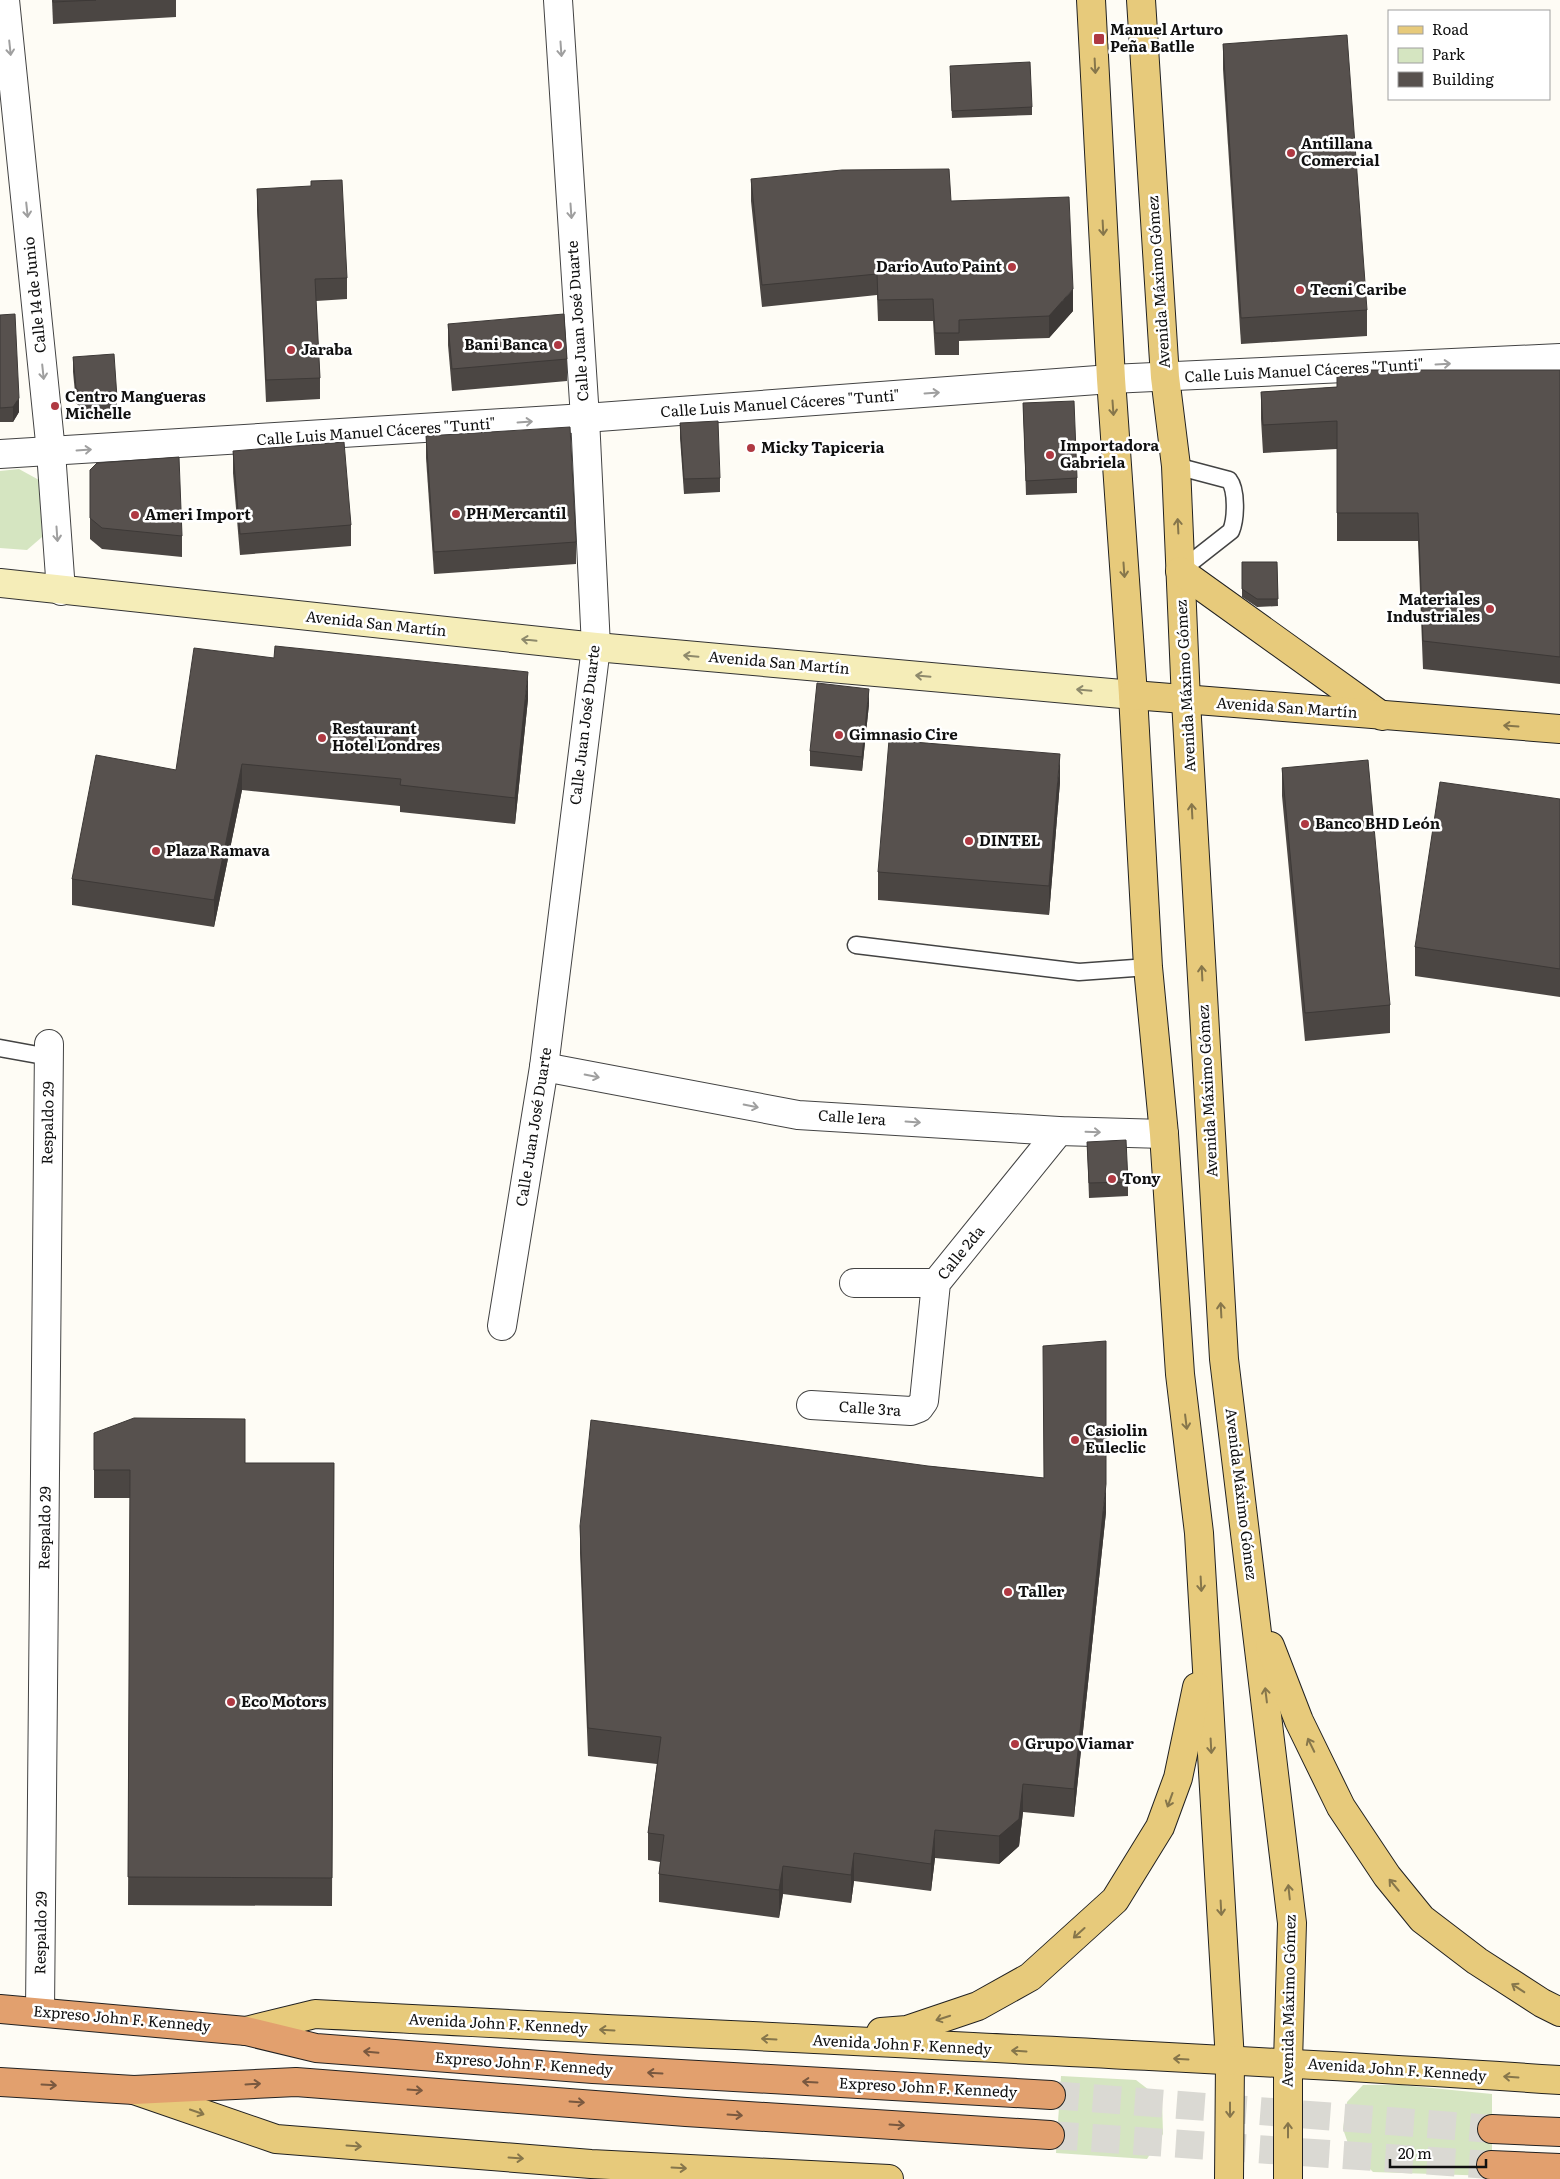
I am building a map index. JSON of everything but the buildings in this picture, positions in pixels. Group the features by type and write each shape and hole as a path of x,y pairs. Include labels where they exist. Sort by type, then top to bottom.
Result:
{"highway":[{"name":"Expreso John F. Kennedy","path":"0,2009 40,2011 246,2031 316,2048 593,2070 1051,2095"},
{"path":"0,2082 134,2090 296,2082 686,2112 1050,2135"},
{"path":"1492,2129 1560,2132"},
{"path":"1491,2165 1560,2168"}],"main road":[{"path":"1091,0 1110,379 1133,695 1148,968 1164,1134 1180,1374 1199,1533 1230,2061 1229,2179"},
{"name":"Avenida Máximo Gómez","path":"1141,0 1165,377 1176,466 1186,701 1224,1359 1292,1924 1288,2062 1288,2179"},
{"path":"1180,571 1382,716"},
{"name":"Avenida San Martín","path":"0,583 596,647 1186,701 1560,729"},
{"path":"1255,1608 1299,1721 1341,1807 1386,1876 1422,1919 1477,1961 1542,2003 1560,2012"},
{"path":"797,2040 907,2030 978,2006 1030,1978 1115,1900 1160,1827 1178,1778 1194,1708 1204,1633"},
{"name":"Avenida John F. Kennedy","path":"246,2031 315,2014 797,2040 1230,2061 1288,2062 1560,2080"},
{"path":"134,2090 276,2140 591,2164 889,2179"}],"street":[{"name":"Calle 14 de Junio","path":"5,0 52,452 61,591"},
{"name":"Calle Juan José Duarte","path":"502,1326 544,1067 596,647 585,418 558,0"},
{"name":"Calle Luis Manuel Cáceres \"Tunti\"","path":"0,454 585,418 1110,379 1560,358"},
{"name":"Respaldo 29","path":"40,2011 49,1051"},
{"name":"Calle 1era","path":"544,1067 798,1114 1059,1130 1164,1134"},
{"name":"Calle 2da","path":"924,1401 936,1283 1059,1130"},
{"path":"854,1284 936,1283"},
{"name":"Calle 3ra","path":"811,1405 911,1411 919,1408 924,1401"}],"lane":[{"path":"1176,466 1229,480 1234,490 1234,525 1231,531 1180,571"},
{"path":"856,945 1079,972 1148,968"},
{"path":"0,1048 49,1051"}],"green space":[{"path":"19,469 39,480 42,537 27,550 0,548 0,471"},
{"path":"1061,2076 1136,2080 1162,2100 1163,2134 1147,2159 1056,2153"},
{"path":"1363,2085 1402,2085 1492,2094 1492,2176 1373,2172 1350,2149 1343,2129 1347,2102"}],"tunnel":[{"path":"1051,2095 1492,2129"},
{"path":"1050,2135 1491,2165"}],"place":[{"name":"Manuel Arturo Peña Batlle","path":"1099,39"},
{"name":"Antillana Comercial","path":"1291,153"},
{"name":"Dario Auto Paint","path":"1012,267"},
{"name":"Tecni Caribe","path":"1300,290"},
{"name":"Bani Banca","path":"558,345"},
{"name":"Jaraba","path":"291,350"},
{"name":"Centro Mangueras Michelle","path":"55,406"},
{"name":"Micky Tapiceria","path":"751,448"},
{"name":"Importadora Gabriela","path":"1050,455"},
{"name":"PH Mercantil","path":"456,514"},
{"name":"Ameri Import","path":"135,515"},
{"name":"Materiales Industriales","path":"1490,609"},
{"name":"Gimnasio Cire","path":"839,735"},
{"name":"Restaurant Hotel Londres","path":"322,738"},
{"name":"Banco BHD León","path":"1305,824"},
{"name":"DINTEL","path":"969,841"},
{"name":"Plaza Ramava","path":"156,851"},
{"name":"Tony","path":"1112,1179"},
{"name":"Casiolin Euleclic","path":"1075,1440"},
{"name":"Taller","path":"1008,1592"},
{"name":"Eco Motors","path":"231,1702"},
{"name":"Grupo Viamar","path":"1015,1744"}]}
